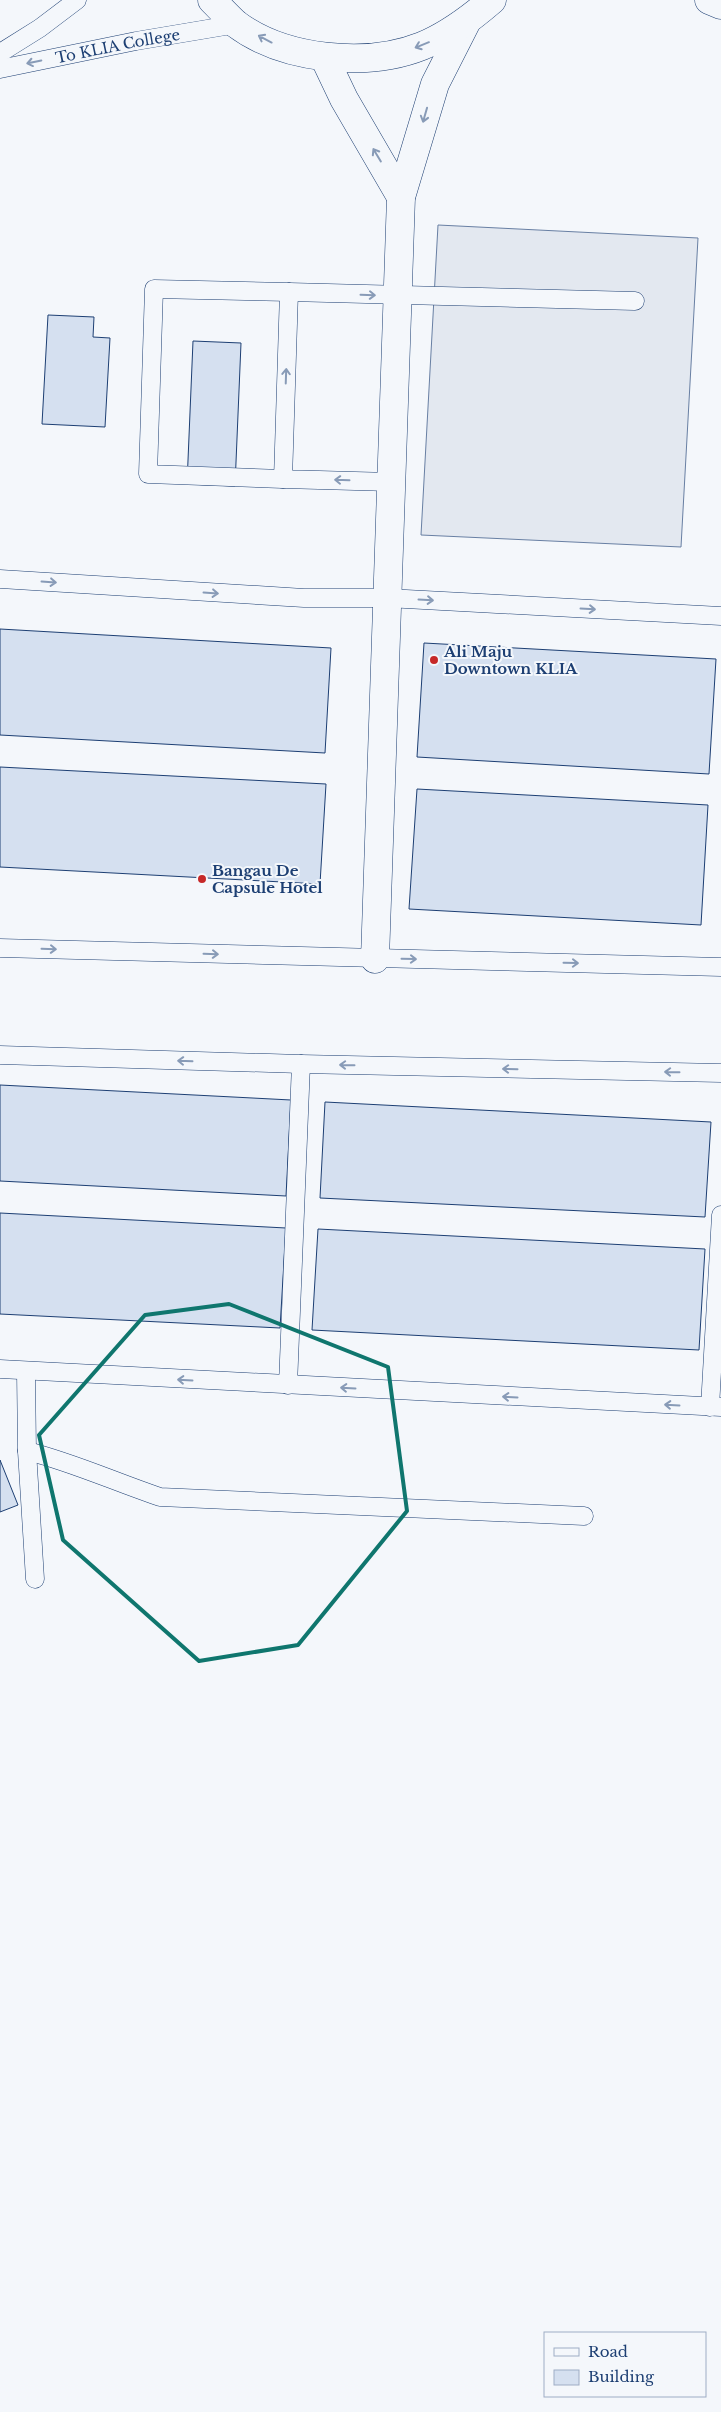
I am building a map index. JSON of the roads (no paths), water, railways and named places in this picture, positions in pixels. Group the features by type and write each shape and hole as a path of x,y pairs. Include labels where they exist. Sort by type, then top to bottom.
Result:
{"street":[{"path":"212,0 237,24 278,46 324,57 374,58 422,46 466,23 492,0"},
{"path":"709,0 721,5"},
{"path":"374,958 401,197 434,84 466,23"},
{"path":"324,57 344,99 401,197"}],"lane":[{"path":"0,53 40,28 77,0"},
{"name":"To KLIA College","path":"0,69 136,41 237,24"},
{"path":"391,482 148,474 154,289 635,301"},
{"path":"283,479 289,292"},
{"path":"0,579 304,598 387,598 721,616"},
{"path":"0,948 721,967"},
{"path":"0,1055 721,1073"},
{"path":"288,1386 301,1064"},
{"path":"0,1369 288,1386 715,1407 721,1215"},
{"path":"26,1372 27,1451 35,1580"},
{"path":"27,1451 54,1458 113,1482 160,1497 584,1516"}],"place":[{"name":"Ali Maju Downtown KLIA","path":"434,660"},
{"name":"Bangau De Capsule Hotel","path":"202,879"}]}
